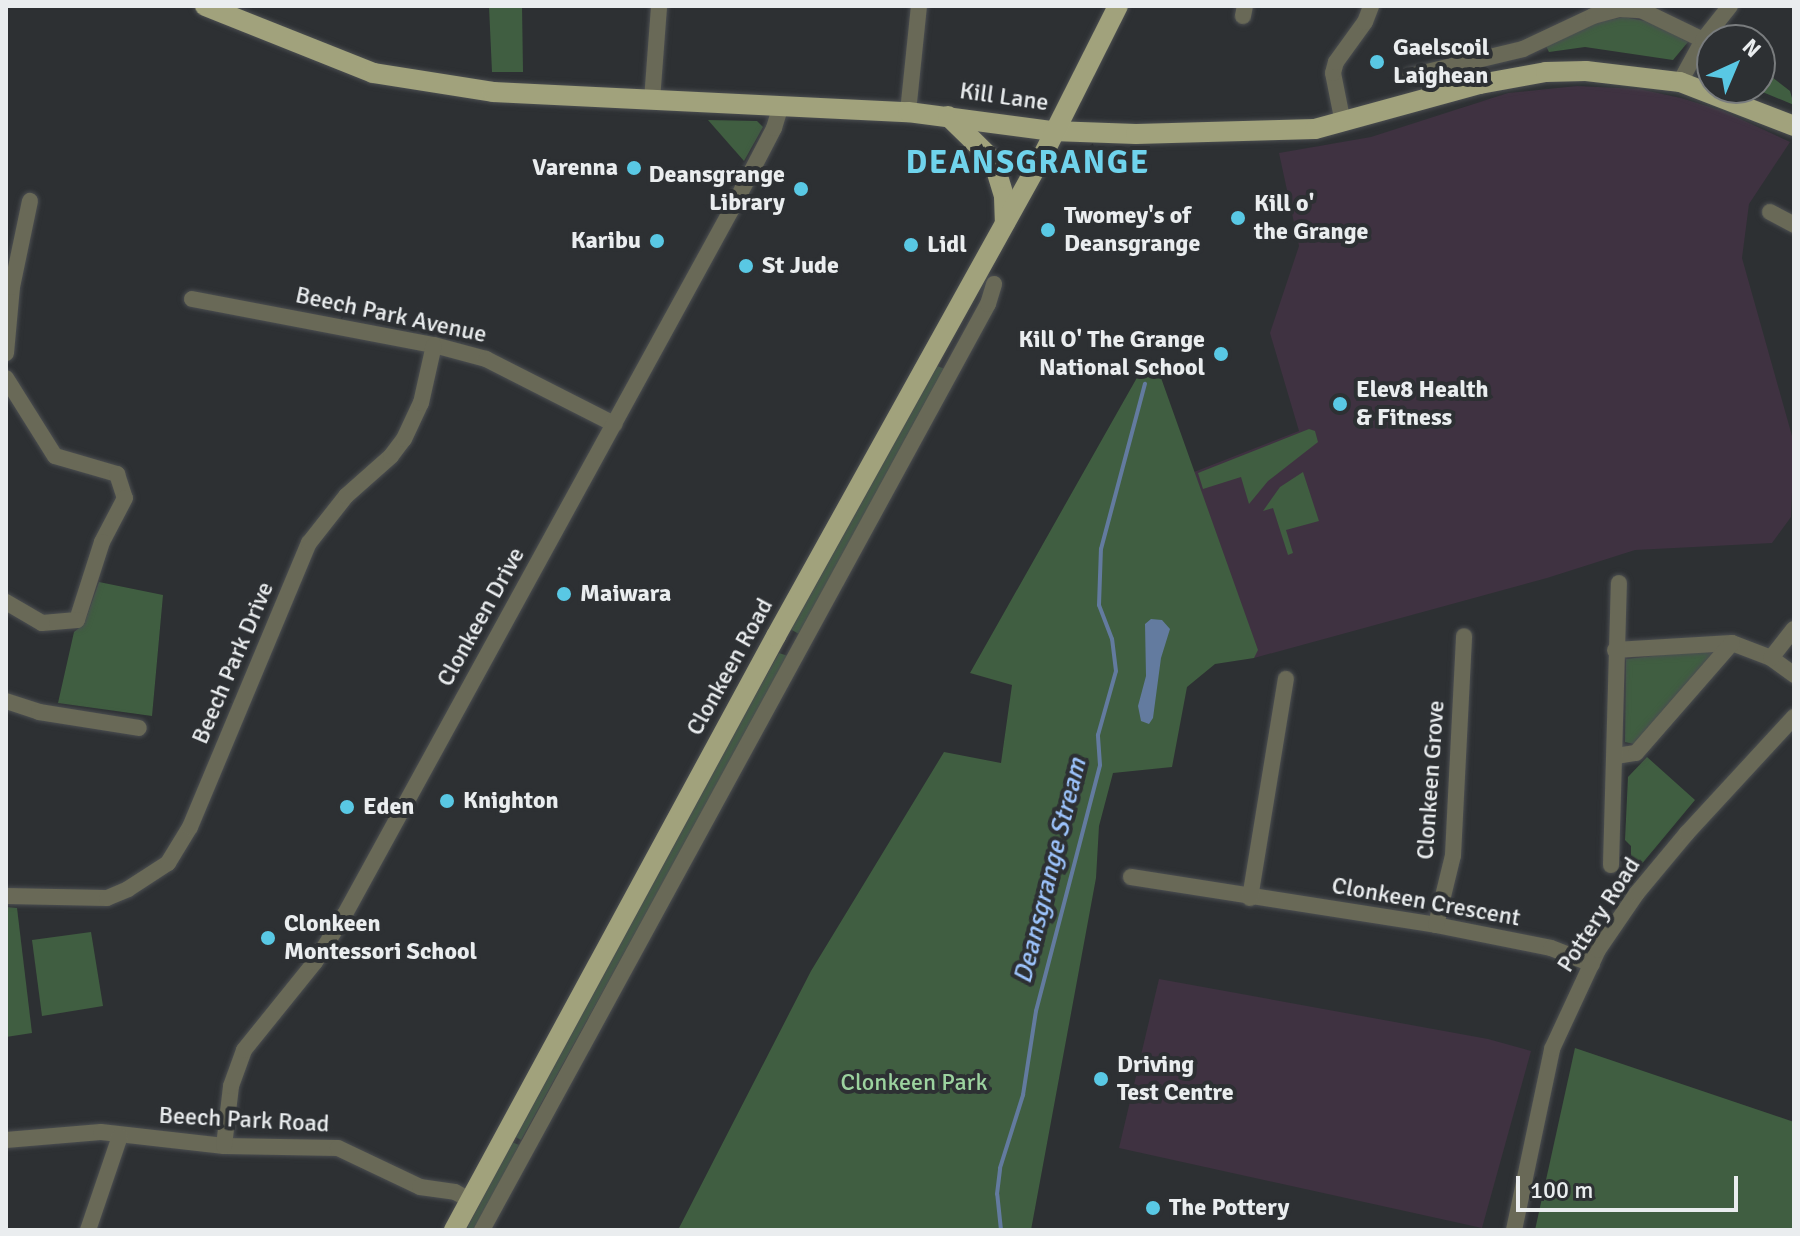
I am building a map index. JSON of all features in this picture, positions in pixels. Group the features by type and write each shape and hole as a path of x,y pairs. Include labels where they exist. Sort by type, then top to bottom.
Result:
{"main road":[{"name":"Kill Lane","path":"205,6 338,61 413,82 493,92 908,112 1053,131 1257,131 1315,129 1480,84 1546,72 1586,71 1680,82 1794,126"},
{"name":"Clonkeen Road","path":"454,1230 776,636 1005,225 1118,6"},
{"path":"948,116 993,160 1004,197 1005,225"}],"street":[{"path":"652,100 659,6"},
{"path":"908,112 919,6"},
{"path":"1343,123 1333,73 1336,62 1365,22 1371,6"},
{"path":"1716,24 1730,6"},
{"path":"1410,76 1528,47 1593,16 1619,9 1641,10 1696,37"},
{"path":"1680,82 1696,53"},
{"name":"Clonkeen Drive","path":"224,1146 231,1086 244,1050 315,962 345,914 742,191 774,128 781,105"},
{"path":"6,353 9,286 30,201"},
{"path":"1770,212 1794,225"},
{"name":"Clonkeen Road","path":"482,1230 988,304 994,284"},
{"name":"Beech Park Avenue","path":"192,299 434,345 486,359 614,424"},
{"name":"Beech Park Drive","path":"6,896 107,898 128,889 168,863 190,827 309,543 346,496 391,456 404,439 421,403 434,345"},
{"path":"6,378 55,456 117,474 125,498 102,542 77,620 42,623 6,602"},
{"path":"1611,865 1619,583"},
{"path":"1771,658 1794,629"},
{"path":"776,636 798,648"},
{"name":"Clonkeen Grove","path":"1436,925 1453,855 1464,636"},
{"path":"1615,650 1732,643 1771,658 1794,675"},
{"path":"1616,756 1636,753 1732,643"},
{"path":"1250,898 1286,679"},
{"path":"6,701 39,712 139,728"},
{"name":"Pottery Road","path":"1514,1230 1552,1049 1592,964 1637,893 1794,717"},
{"name":"Clonkeen Crescent","path":"1131,877 1436,925 1551,948 1592,964"},
{"name":"Beech Park Road","path":"6,1140 101,1132 224,1146 338,1148 420,1187 455,1192 470,1200"},
{"path":"88,1230 120,1136"}],"shaded area":[{"path":"1577,86 1639,89 1723,111 1790,142 1749,204 1742,258 1794,443 1791,517 1772,543 1635,550 1547,578 1254,658 1194,472 1299,431 1270,333 1299,246 1279,153 1371,137 1508,93"},
{"path":"1159,979 1488,1039 1531,1051 1482,1228 1119,1148"}],"green space":[{"path":"489,6 522,6 523,72 492,72"},
{"path":"1623,17 1651,22 1688,42 1673,60 1585,47 1549,52 1546,46 1596,23"},
{"path":"1776,80 1790,91 1794,105 1776,98"},
{"path":"708,120 757,121 763,127 744,161"},
{"path":"937,366 945,369 799,634 790,629"},
{"name":"Clonkeen Park","path":"1143,367 1160,375 1258,650 1254,658 1215,664 1187,687 1172,767 1113,773 1099,826 1096,878 1031,1230 678,1230 811,971 944,752 1001,763 1012,685 970,673"},
{"path":"1309,429 1315,431 1318,442 1268,481 1249,504 1241,477 1203,489 1198,473"},
{"path":"1303,472 1319,521 1286,530 1293,553 1288,555 1273,508 1263,511 1280,487"},
{"path":"99,582 163,595 152,716 58,703 74,632 84,624"},
{"path":"1713,651 1712,654 1634,744 1625,742 1626,659"},
{"path":"779,653 788,656 521,1140 514,1136 683,822"},
{"path":"1647,757 1695,800 1640,866 1631,860 1631,846 1625,840 1628,777"},
{"path":"6,907 17,908 32,1033 6,1037"},
{"path":"91,932 103,1006 42,1016 32,940"},
{"path":"1575,1048 1794,1122 1794,1230 1535,1230"},
{"path":"512,1142 519,1145 476,1230 466,1230"}],"water":[{"path":"1151,619 1162,620 1170,629 1161,658 1153,718 1149,724 1141,721 1138,706 1146,676 1145,624"}],"waterway":[{"name":"Deansgrange Stream","path":"1001,1230 997,1194 1000,1168 1023,1095 1036,1011 1100,765 1098,735 1116,671 1112,639 1099,605 1101,549 1145,384"}],"place":[{"name":"Gaelscoil Laighean","path":"1377,62"},
{"name":"Varenna","path":"634,168"},
{"name":"Deansgrange Library","path":"801,189"},
{"name":"Kill o' the Grange","path":"1238,218"},
{"name":"Twomey's of Deansgrange","path":"1048,230"},
{"name":"Karibu","path":"657,241"},
{"name":"Lidl","path":"911,245"},
{"name":"St Jude","path":"746,266"},
{"name":"Kill O' The Grange National School","path":"1221,354"},
{"name":"Elev8 Health & Fitness","path":"1340,404"},
{"name":"Maiwara","path":"564,594"},
{"name":"Knighton","path":"447,801"},
{"name":"Eden","path":"347,807"},
{"name":"Clonkeen Montessori School","path":"268,938"},
{"name":"Driving Test Centre","path":"1101,1079"},
{"name":"The Pottery","path":"1153,1208"}],"district":[{"name":"DEANSGRANGE","path":"1028,163"}]}
